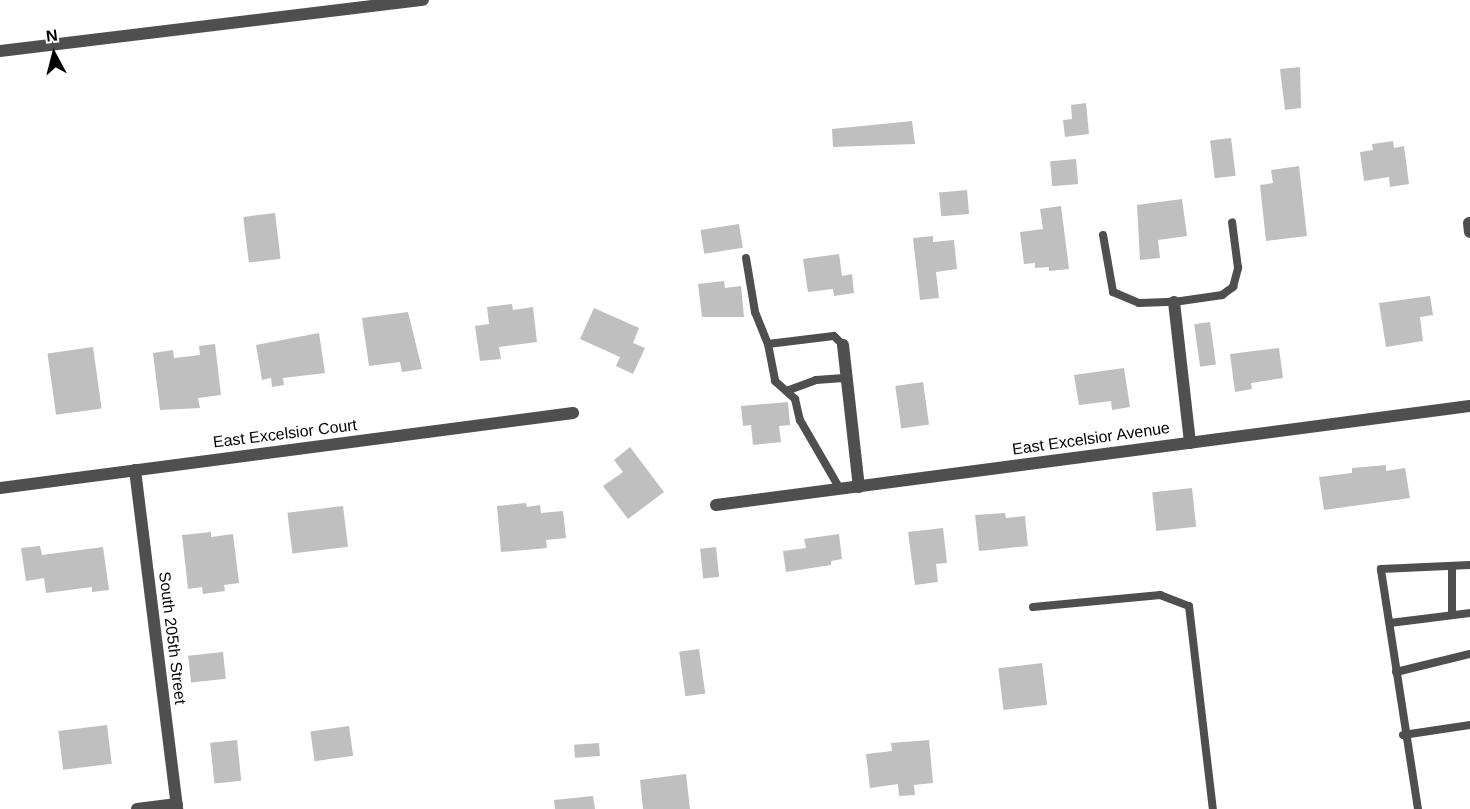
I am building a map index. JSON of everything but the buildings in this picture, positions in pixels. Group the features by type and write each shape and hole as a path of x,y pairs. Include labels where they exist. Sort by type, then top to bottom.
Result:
{"street":[{"path":"0,51 423,0"},
{"path":"1174,302 1190,443"},
{"path":"843,345 859,487"},
{"name":"East Excelsior Avenue","path":"716,505 1470,406"},
{"name":"East Excelsior Court","path":"0,488 573,413"},
{"name":"South 205th Street","path":"135,471 177,806"},
{"path":"137,809 177,806"}],"lane":[{"path":"1103,236 1113,292 1139,303 1174,302 1222,295 1233,287 1238,268 1232,222"},
{"path":"746,258 755,312 768,344 775,381 789,390 800,420 840,489"},
{"path":"768,344 834,336 843,345"},
{"path":"789,390 816,380 847,378"},
{"path":"1452,566 1452,613"},
{"path":"1418,809 1403,735 1390,623 1381,569 1470,566"},
{"path":"1033,607 1160,595 1189,606 1213,809"},
{"path":"1390,623 1452,613 1470,613"},
{"path":"1396,672 1470,654"},
{"path":"1403,735 1470,725"}]}
